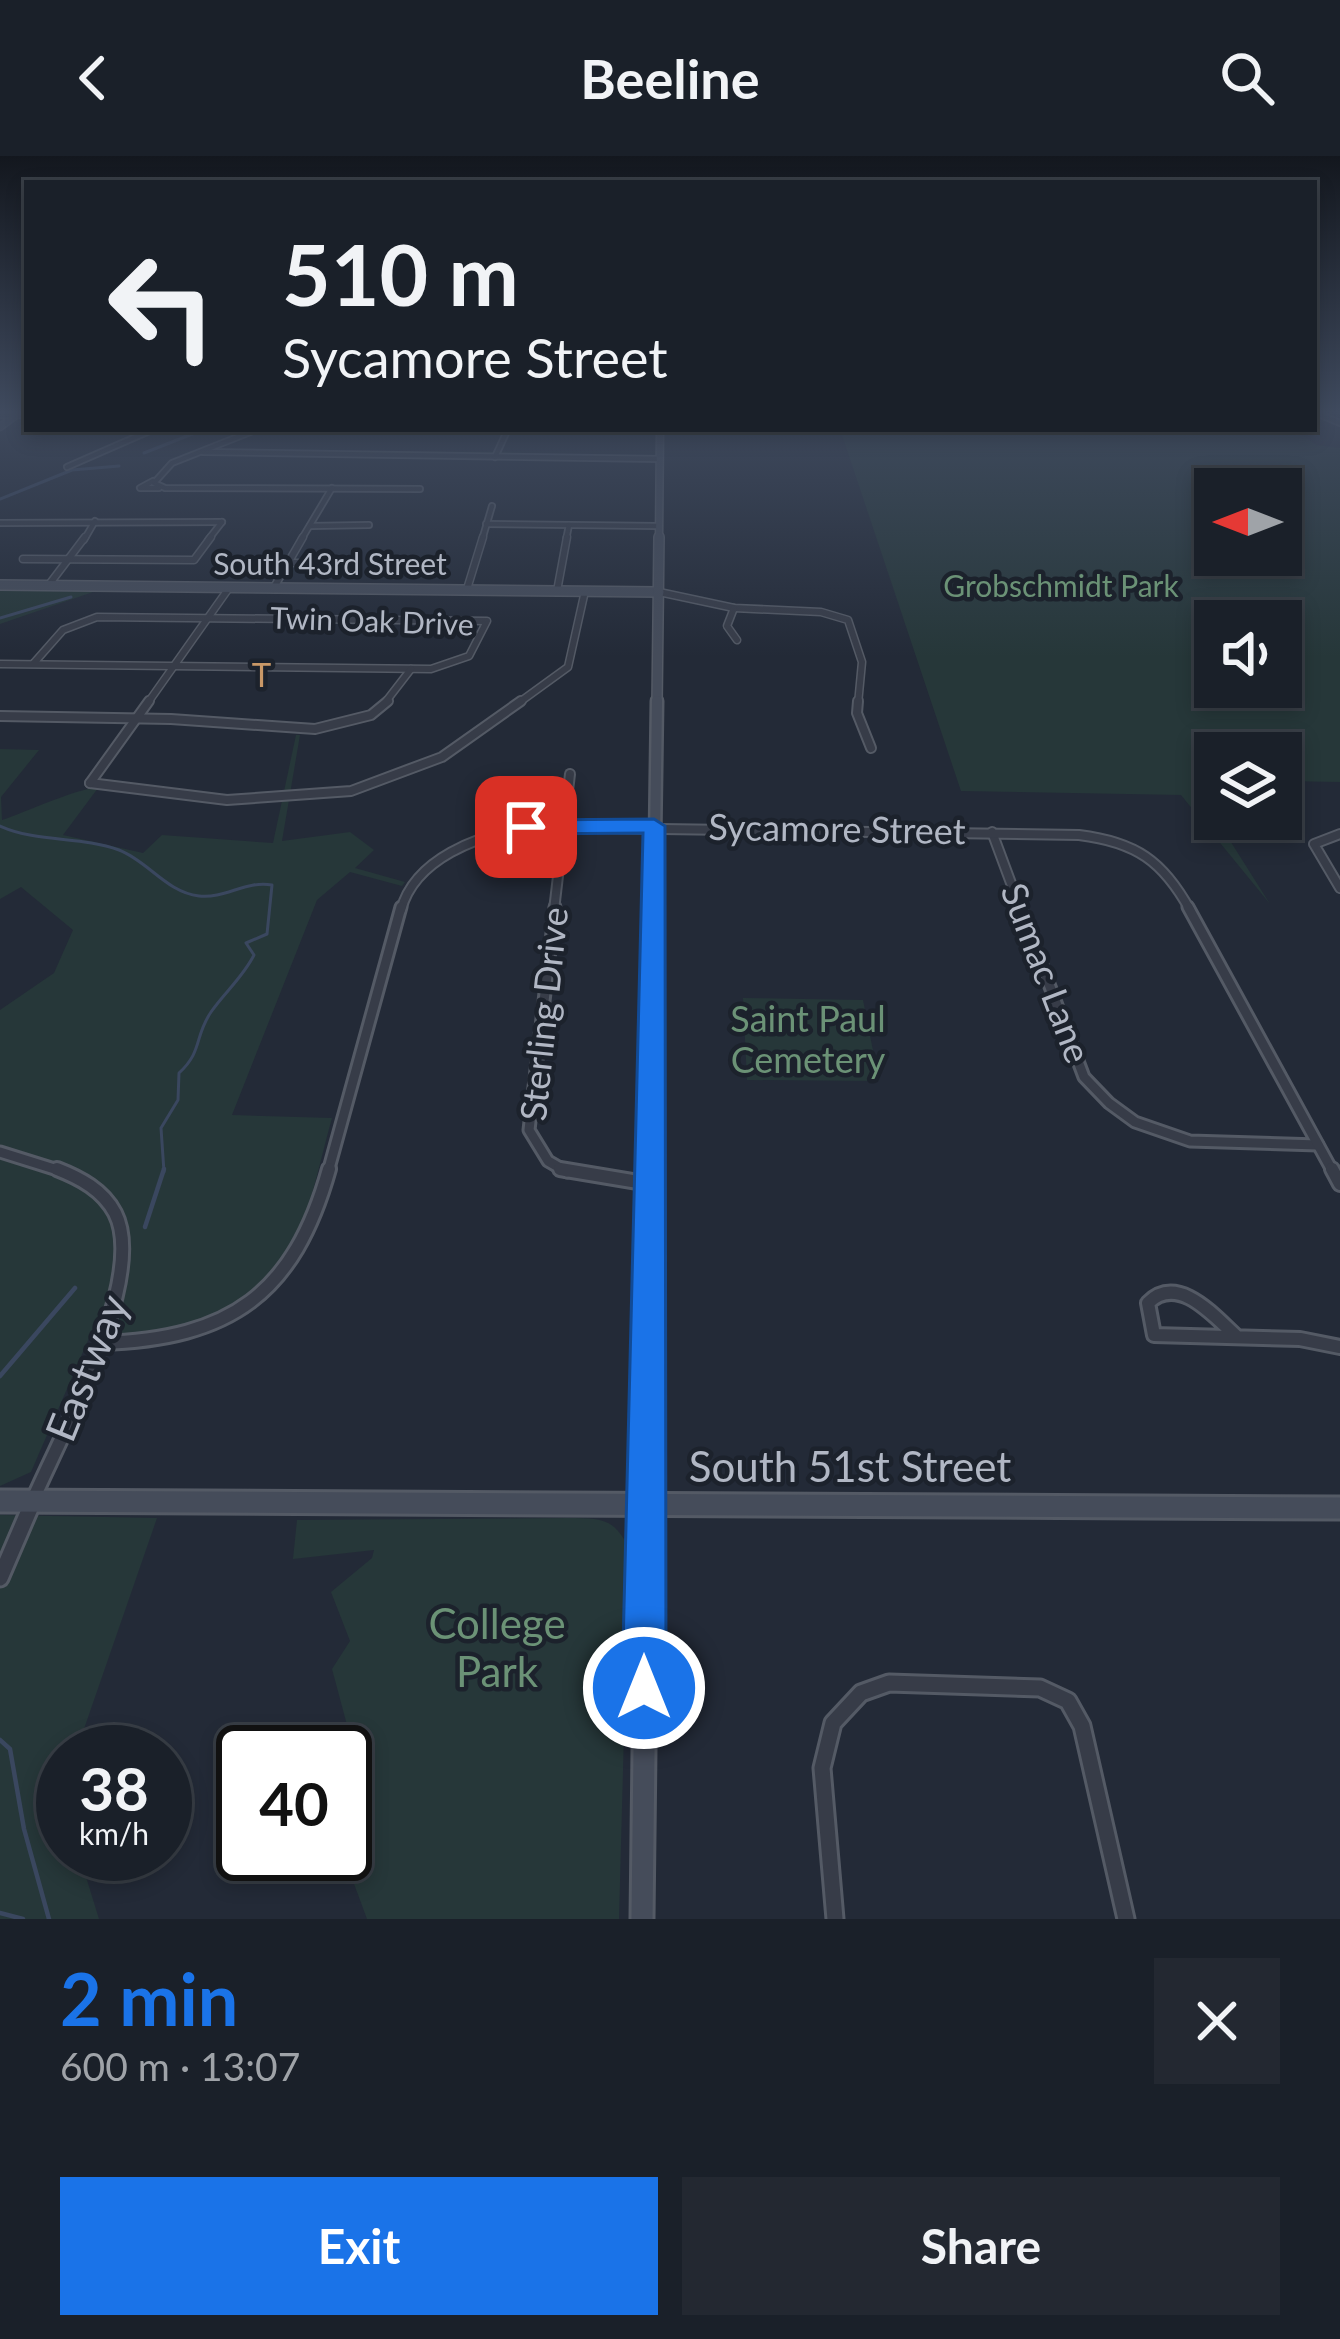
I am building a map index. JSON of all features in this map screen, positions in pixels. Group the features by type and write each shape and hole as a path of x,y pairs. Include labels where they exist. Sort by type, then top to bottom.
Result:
{"street":[{"path":"273,589 330,492"},
{"path":"643,1919 658,492"},
{"path":"466,590 492,506"},
{"path":"48,586 73,559 95,521"},
{"path":"0,523 222,522 194,560 23,559"},
{"path":"486,524 657,526"},
{"path":"310,526 370,525"},
{"path":"557,591 569,526"},
{"path":"288,563 352,562"},
{"name":"South 43rd Street","path":"0,585 659,592"},
{"path":"229,588 90,784 254,801 351,790 402,775 477,735 568,667 585,591"},
{"path":"659,592 689,593 734,608 818,611 848,620 862,662 857,713 871,748"},
{"path":"734,608 728,626 737,640"},
{"path":"32,664 63,630 85,619 210,617"},
{"name":"Twin Oak Drive","path":"0,664 444,668 470,658 482,646 487,621 210,617"},
{"path":"0,716 208,722 272,732 335,727 392,700 411,669"},
{"name":"Sterling Drive","path":"570,774 529,1130 540,1157 568,1174 650,1184"},
{"name":"Sycamore Street","path":"101,1343 172,1340 206,1329 237,1313 290,1268 315,1220 398,917 412,885 449,852 483,837 526,827 992,832 1102,837 1131,847 1160,865 1180,890 1340,1184"},
{"name":"Sumac Lane","path":"992,832 1084,1077 1102,1099 1147,1130 1176,1140 1216,1146 1318,1144"},
{"path":"1340,834 1314,844 1340,888"},
{"name":"Eastway","path":"0,1151 79,1174 105,1197 122,1236 123,1280 101,1343 0,1578"},
{"path":"1236,1336 1198,1299 1183,1292 1156,1295 1148,1303 1154,1335 1236,1336 1340,1347"},
{"name":"South 51st Street","path":"0,1501 953,1501 1340,1508"},
{"path":"836,1919 822,1768 832,1724 861,1693 889,1683 1040,1688 1068,1700 1082,1726 1126,1919"}],"green space":[{"name":"Grobschmidt Park","path":"861,492 1194,492 1194,576 1302,576 1302,492 1340,492 1340,782 1302,781 1302,732 1194,732 1194,811 1181,795 961,791"},
{"path":"0,588 221,592 93,592 0,624"},
{"path":"296,735 300,735 282,841 350,832 374,850 355,868 405,882 402,886 350,872 317,900 232,1115 332,1118 298,1236 262,1286 237,1303 180,1325 89,1338 31,1472 0,1486 0,1010 54,973 73,930 21,887 0,899 0,749 39,750 1,797 2,820 98,788 63,835 143,853 162,835 273,843"},
{"name":"Grobschmidt Park","path":"1218,840 1230,840 1270,904"},
{"name":"Saint Paul Cemetery","path":"743,998 863,1000 879,1081 747,1080"},
{"path":"0,1515 157,1518 85,1725 36,1725 36,1881 87,1881 99,1919 0,1919"},
{"name":"College Park","path":"589,1518 618,1531 629,1549 619,1919 367,1919 353,1881 372,1881 372,1725 347,1725 332,1669 350,1641 331,1592 372,1558 374,1550 293,1559 297,1520"}],"waterway":[{"path":"0,499 17,492"},
{"path":"0,618 71,597"},
{"path":"0,826 119,850 177,889 199,896 272,885 267,934 246,943 254,955 211,1012 192,1058 179,1073 178,1100 161,1128 164,1170"},
{"path":"145,1227 164,1170"},
{"path":"0,1376 75,1288"},
{"path":"0,1740 10,1749 24,1829 49,1919"},
{"path":"0,1913 23,1919"}],"district":[{"name":"T","path":"263,675"}],"route":[{"path":"526,827 654,826 644,1688"}]}
